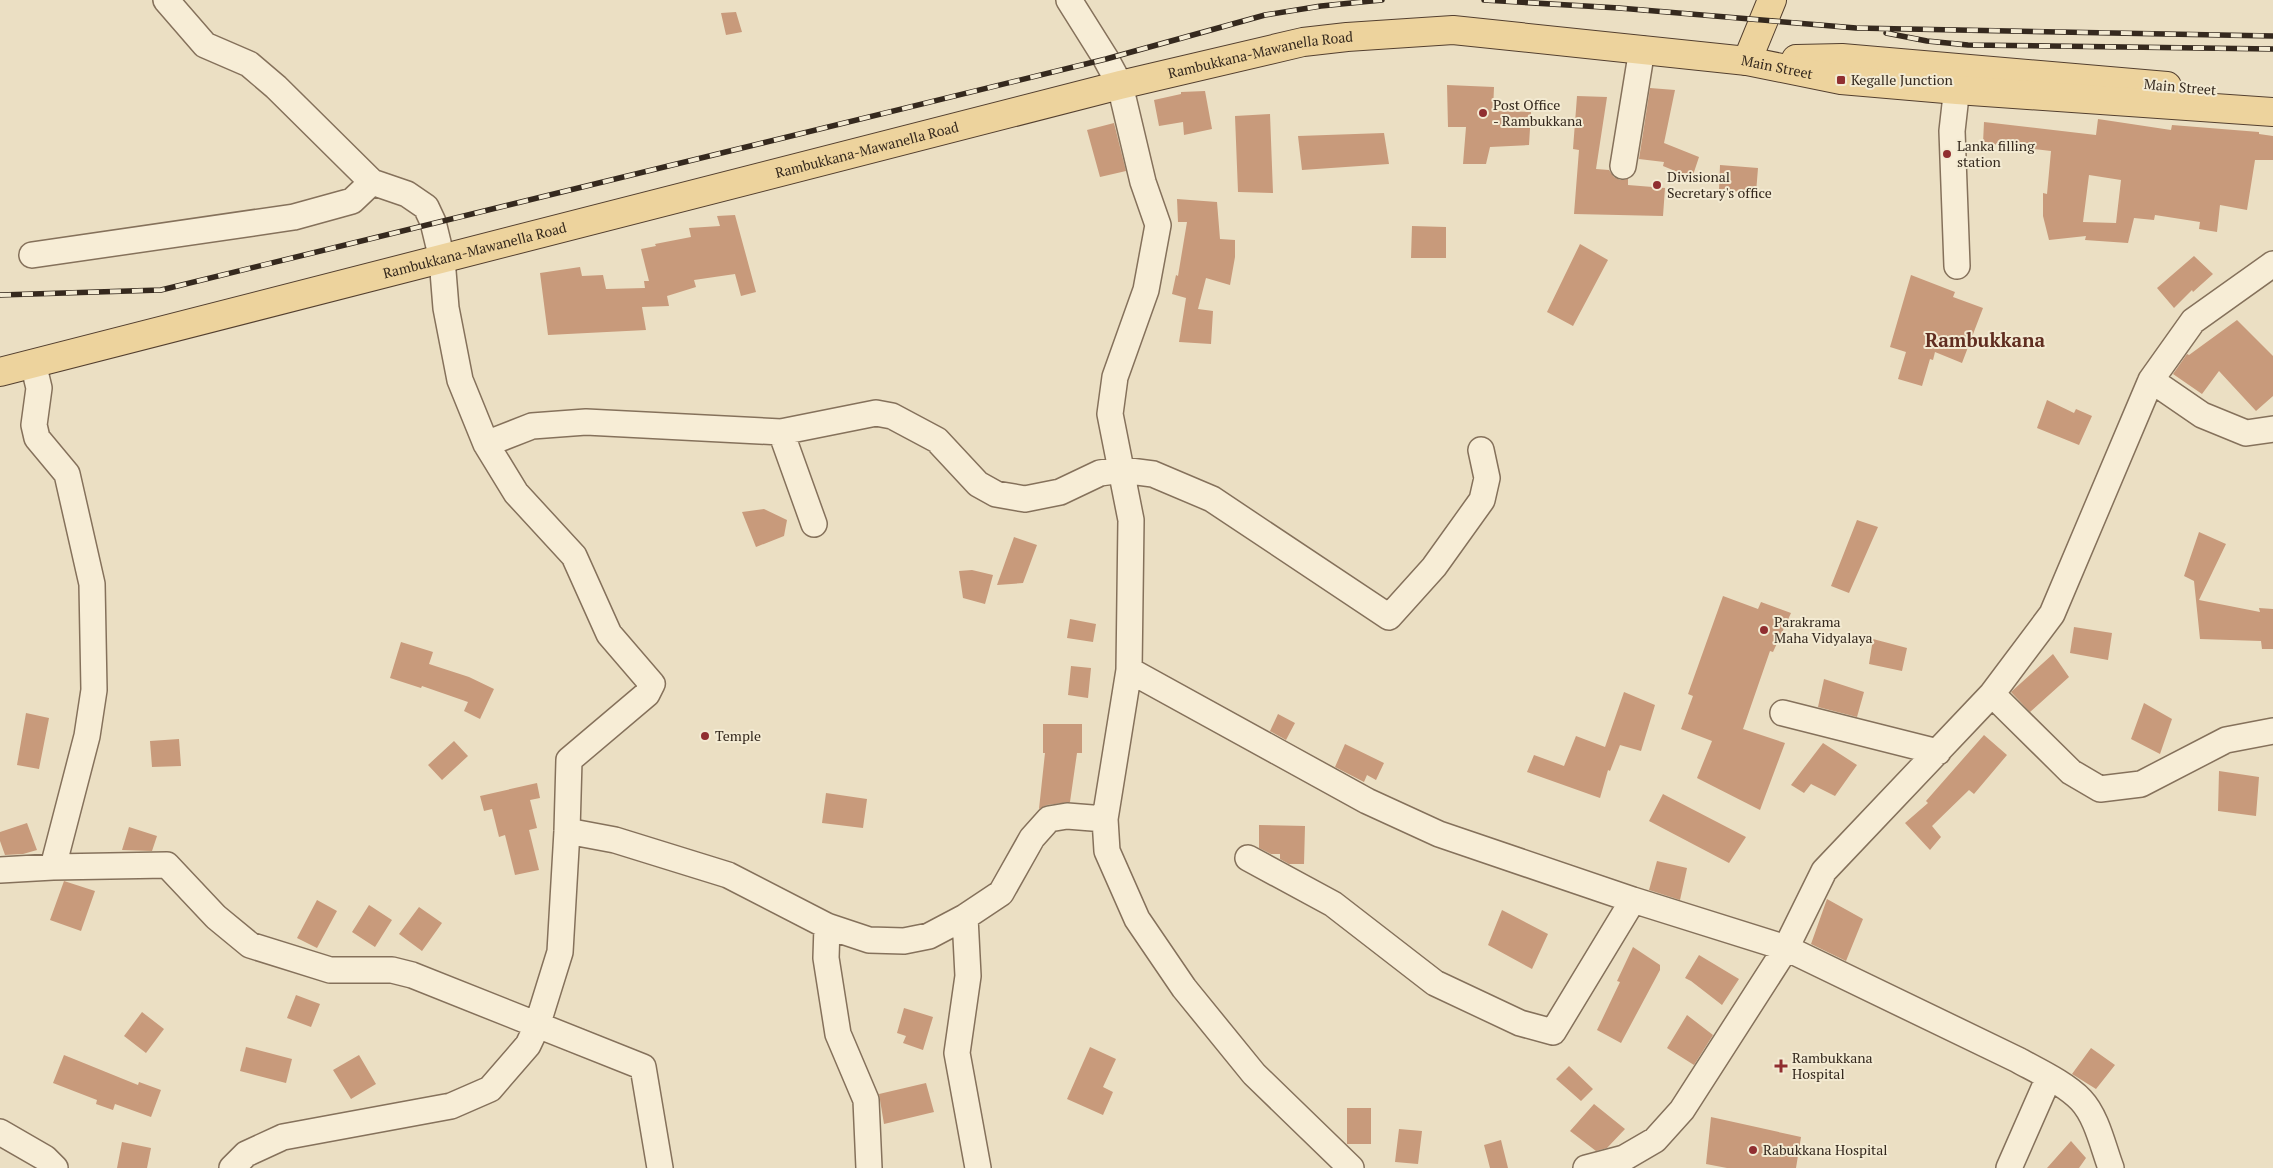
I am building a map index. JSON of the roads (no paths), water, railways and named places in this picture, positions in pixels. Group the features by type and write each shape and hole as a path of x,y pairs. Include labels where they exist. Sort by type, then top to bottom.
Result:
{"main road":[{"path":"1747,61 1772,0"},
{"name":"Rambukkana-Mawanella Road","path":"0,372 1120,85 1303,42 1453,30 1747,61"},
{"name":"Main Street","path":"1747,61 1841,80 1958,79 2273,95"},
{"name":"Main Street","path":"1958,79 2273,112"}],"street":[{"path":"166,0 205,45 249,64 276,87 372,182 407,194 426,207 433,222 442,259 446,308 460,380 486,444 516,493 574,556 609,634 652,684 647,694 569,760 560,952 537,1026 528,1045 490,1089 451,1106 282,1137 246,1154 232,1168"},
{"path":"1069,0 1106,58 1120,85 1143,182 1158,225 1146,290 1115,377 1110,414 1130,520 1129,670 1105,819 1107,851 1137,920 1184,988 1254,1074 1351,1168"},
{"path":"1623,166 1642,49"},
{"path":"1957,266 1952,131 1958,79"},
{"path":"32,254 294,217 352,200 372,182"},
{"path":"1586,1168 1624,1158 1654,1140 1682,1110 1786,948 1824,871 1992,694 2052,614 2151,380 2193,321 2273,264"},
{"path":"33,363 39,388 34,425 37,438 67,474 92,584 94,690 87,736 53,867"},
{"path":"2151,380 2202,415 2246,433 2273,429"},
{"path":"486,444 532,426 586,422 781,432 876,413 892,416 937,440 978,484 996,494 1025,499 1060,492 1100,473 1122,470 1153,474 1212,499 1389,617 1434,567 1482,500 1486,478 1481,450"},
{"path":"781,432 814,524"},
{"path":"1129,670 1376,806 1439,834 1634,900 1786,948 2049,1077 2080,1100 2090,1114 2111,1168"},
{"path":"1992,694 2071,772 2100,790 2141,784 2226,740 2273,731"},
{"path":"1783,713 1938,752"},
{"path":"567,831 615,840 728,875 827,926 870,940 904,941 929,936 965,917 1001,893 1032,838 1049,819 1068,816 1105,819"},
{"path":"1248,858 1333,904 1435,983 1520,1022 1553,1032 1634,900"},
{"path":"0,870 167,865 216,917 250,945 330,970 392,970 412,975 643,1067 660,1168"},
{"path":"965,917 968,976 957,1053 978,1168"},
{"path":"827,926 826,958 838,1034 866,1100 869,1168"},
{"path":"2010,1168 2049,1077"},
{"path":"0,1132 45,1158 55,1168"}],"railway":[{"path":"0,295 161,290 1106,59 1265,15 1321,6 1382,0"},
{"path":"1484,0 1619,8 1856,28 2273,36"},
{"path":"1886,33 1927,41 1968,45 2273,49"}],"place":[{"name":"Kegalle Junction","path":"1841,80"},
{"name":"Post Office - Rambukkana","path":"1483,113"},
{"name":"Lanka filling station","path":"1947,154"},
{"name":"Divisional Secretary's office","path":"1657,185"},
{"name":"Parakrama Maha Vidyalaya","path":"1764,630"},
{"name":"Temple","path":"705,736"},
{"name":"Rambukkana Hospital","path":"1781,1066"},
{"name":"Rabukkana Hospital","path":"1753,1150"}],"district":[{"name":"Rambukkana","path":"1985,340"}]}
